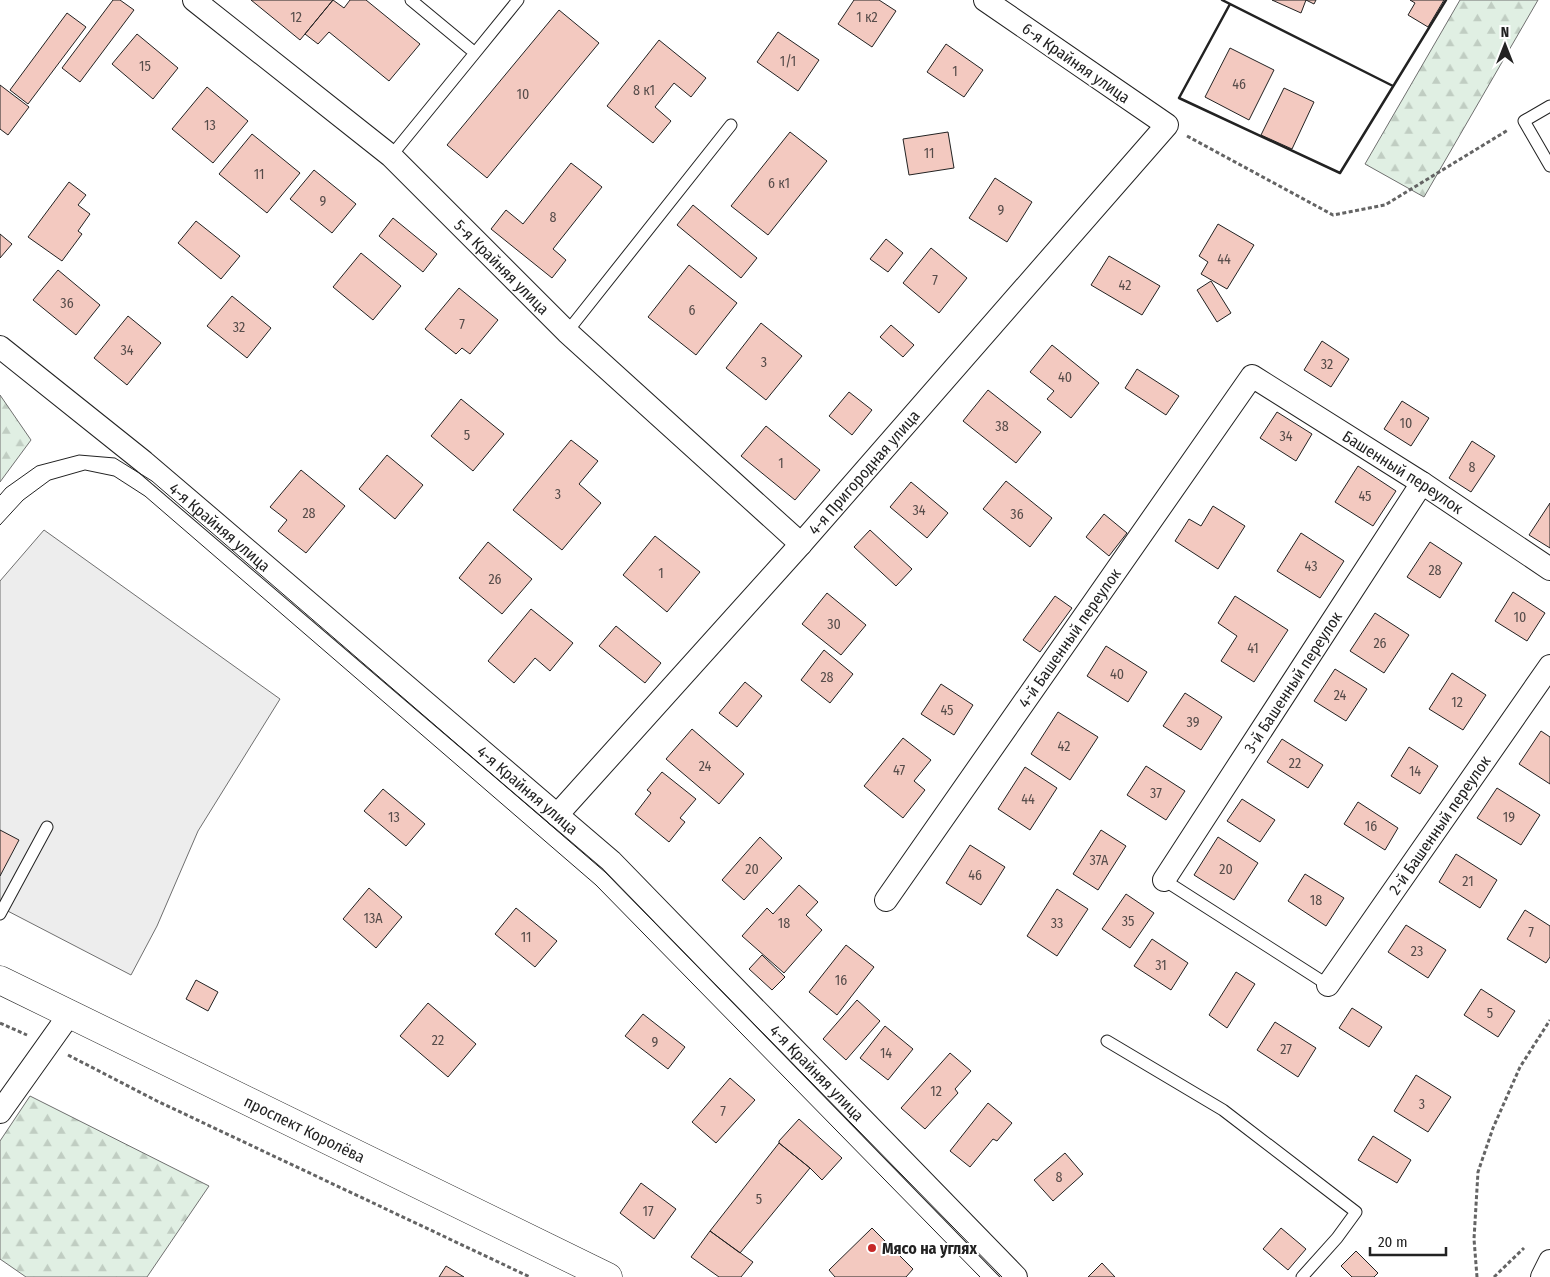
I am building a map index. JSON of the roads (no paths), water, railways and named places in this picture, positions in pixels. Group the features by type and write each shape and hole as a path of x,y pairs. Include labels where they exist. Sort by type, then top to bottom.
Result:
{"main road":[{"name":"проспект Королёва","path":"0,980 608,1277"}],"street":[{"name":"5-я Крайняя улица","path":"194,0 391,156 567,332 801,544"},
{"name":"6-я Крайняя улица","path":"985,0 1167,125"},
{"name":"4-я Пригородная улица","path":"557,815 801,544 1167,125"},
{"name":"4-я Крайняя улица","path":"0,347 144,462 611,861 1016,1277"},
{"name":"Башенный переулок","path":"1252,376 1422,483 1550,569"},
{"name":"4-й Башенный переулок","path":"886,900 1252,376"},
{"name":"3-й Башенный переулок","path":"1164,880 1422,483"},
{"name":"2-й Башенный переулок","path":"1328,984 1550,666"},
{"path":"0,1112 69,1014"},
{"path":"1542,1277 1550,1261"}],"lane":[{"path":"411,0 475,53"},
{"path":"391,156 518,0"},
{"path":"1550,106 1524,121 1550,166"},
{"path":"567,332 732,125"},
{"path":"0,914 47,827"},
{"path":"1164,880 1328,984"},
{"path":"1106,1041 1223,1110 1356,1212 1337,1238 1302,1277"}],"tram line":[{"path":"0,495 6,488 37,466 79,455 115,458 152,481 605,872 1002,1277"},
{"path":"0,525 23,500 50,480 85,470 114,476 145,496 596,885 980,1277"}],"place":[{"name":"Мясо на углях","path":"872,1248"}]}
